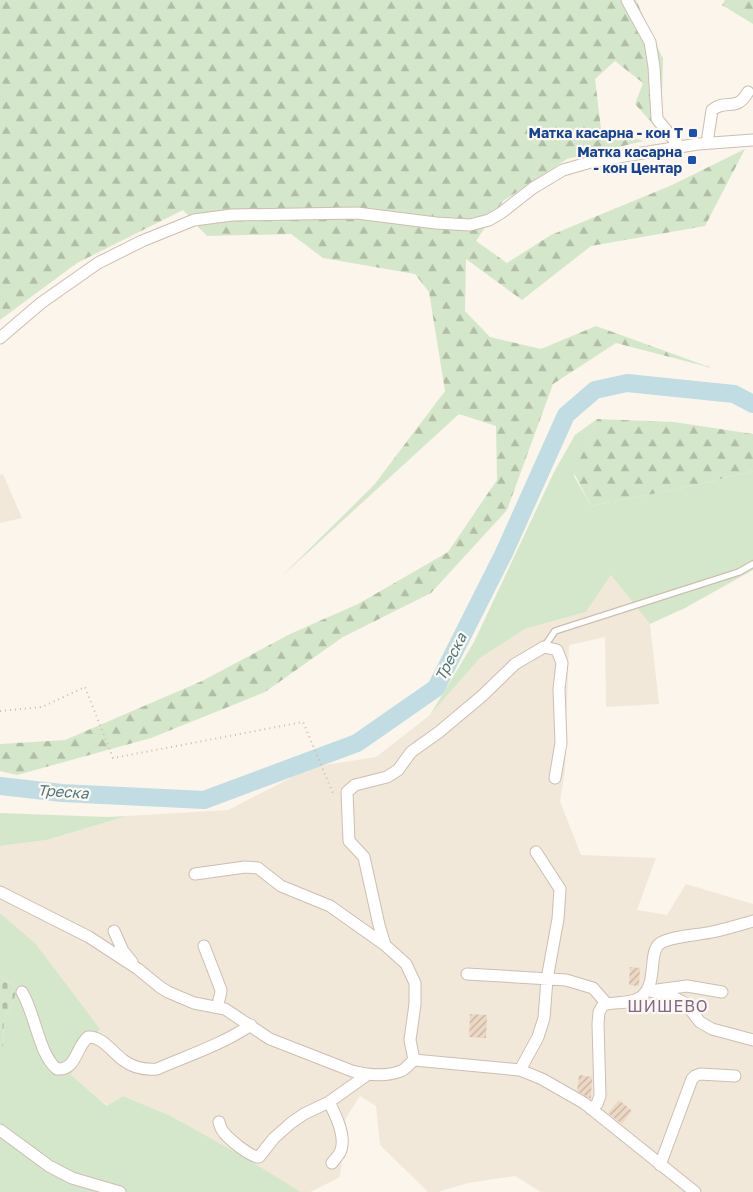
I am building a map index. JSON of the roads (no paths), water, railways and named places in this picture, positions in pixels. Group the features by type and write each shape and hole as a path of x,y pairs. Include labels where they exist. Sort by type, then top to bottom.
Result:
{"street":[{"path":"627,0 650,42 654,67 657,119 680,147"},
{"path":"707,143 712,110 718,106 735,104 742,101 748,92"},
{"path":"0,338 41,303 98,263 142,241 194,220 232,215 357,213 436,223 470,225 489,220 501,213 532,188 563,170 590,162 680,147 753,140"},
{"path":"385,945 364,857 349,841 347,792 355,785 387,777 398,770 411,752 439,732 482,696 515,664 544,646 557,650 562,664 559,689 561,744 556,778"},
{"path":"520,1070 538,1037 544,1018 547,979 558,919 560,889 536,852"},
{"path":"195,874 245,867 258,868 282,886 330,906 385,945 406,964 415,982 415,1004 410,1040 414,1060"},
{"path":"0,892 89,937 138,969 168,992 194,1003 218,1006 229,1011 270,1039 352,1071 367,1075 390,1074 403,1070 414,1060 520,1070 542,1079 591,1109 695,1192"},
{"path":"591,1109 597,1104 600,1096 598,1024 601,1008 607,1004 630,1001 640,997 647,990 655,948 661,942 711,933 753,921"},
{"path":"114,931 123,951 138,969"},
{"path":"204,946 221,990 218,1006"},
{"path":"467,974 566,980 593,988 607,1004"},
{"path":"647,990 666,990 687,986 722,992"},
{"path":"647,990 685,1003 700,1022 712,1029 753,1040"},
{"path":"22,992 29,1003 46,1055 51,1064 57,1069 67,1068 72,1063 81,1044 88,1037 96,1037 124,1061 133,1066 156,1069 200,1052 250,1025"},
{"path":"660,1165 692,1079 700,1074 735,1076"},
{"path":"219,1122 222,1130 239,1146 255,1157 259,1157 274,1138 291,1123 304,1114 329,1102 367,1075"},
{"path":"329,1102 336,1116 342,1143 342,1150 332,1164"},
{"path":"0,1130 49,1166 72,1178 120,1192"}],"lane":[{"path":"544,646 555,631 739,572 753,564"}],"waterway":[{"name":"Треска","path":"0,786 62,793 204,800 357,743 436,688 504,553 566,415 595,390 627,383 734,394 753,404"}],"place":[{"name":"Матка касарна - кон Т","path":"693,133"},
{"name":"Матка касарна - кон Центар","path":"692,160"}],"district":[{"name":"ШИШЕВО","path":"668,1006"}]}
